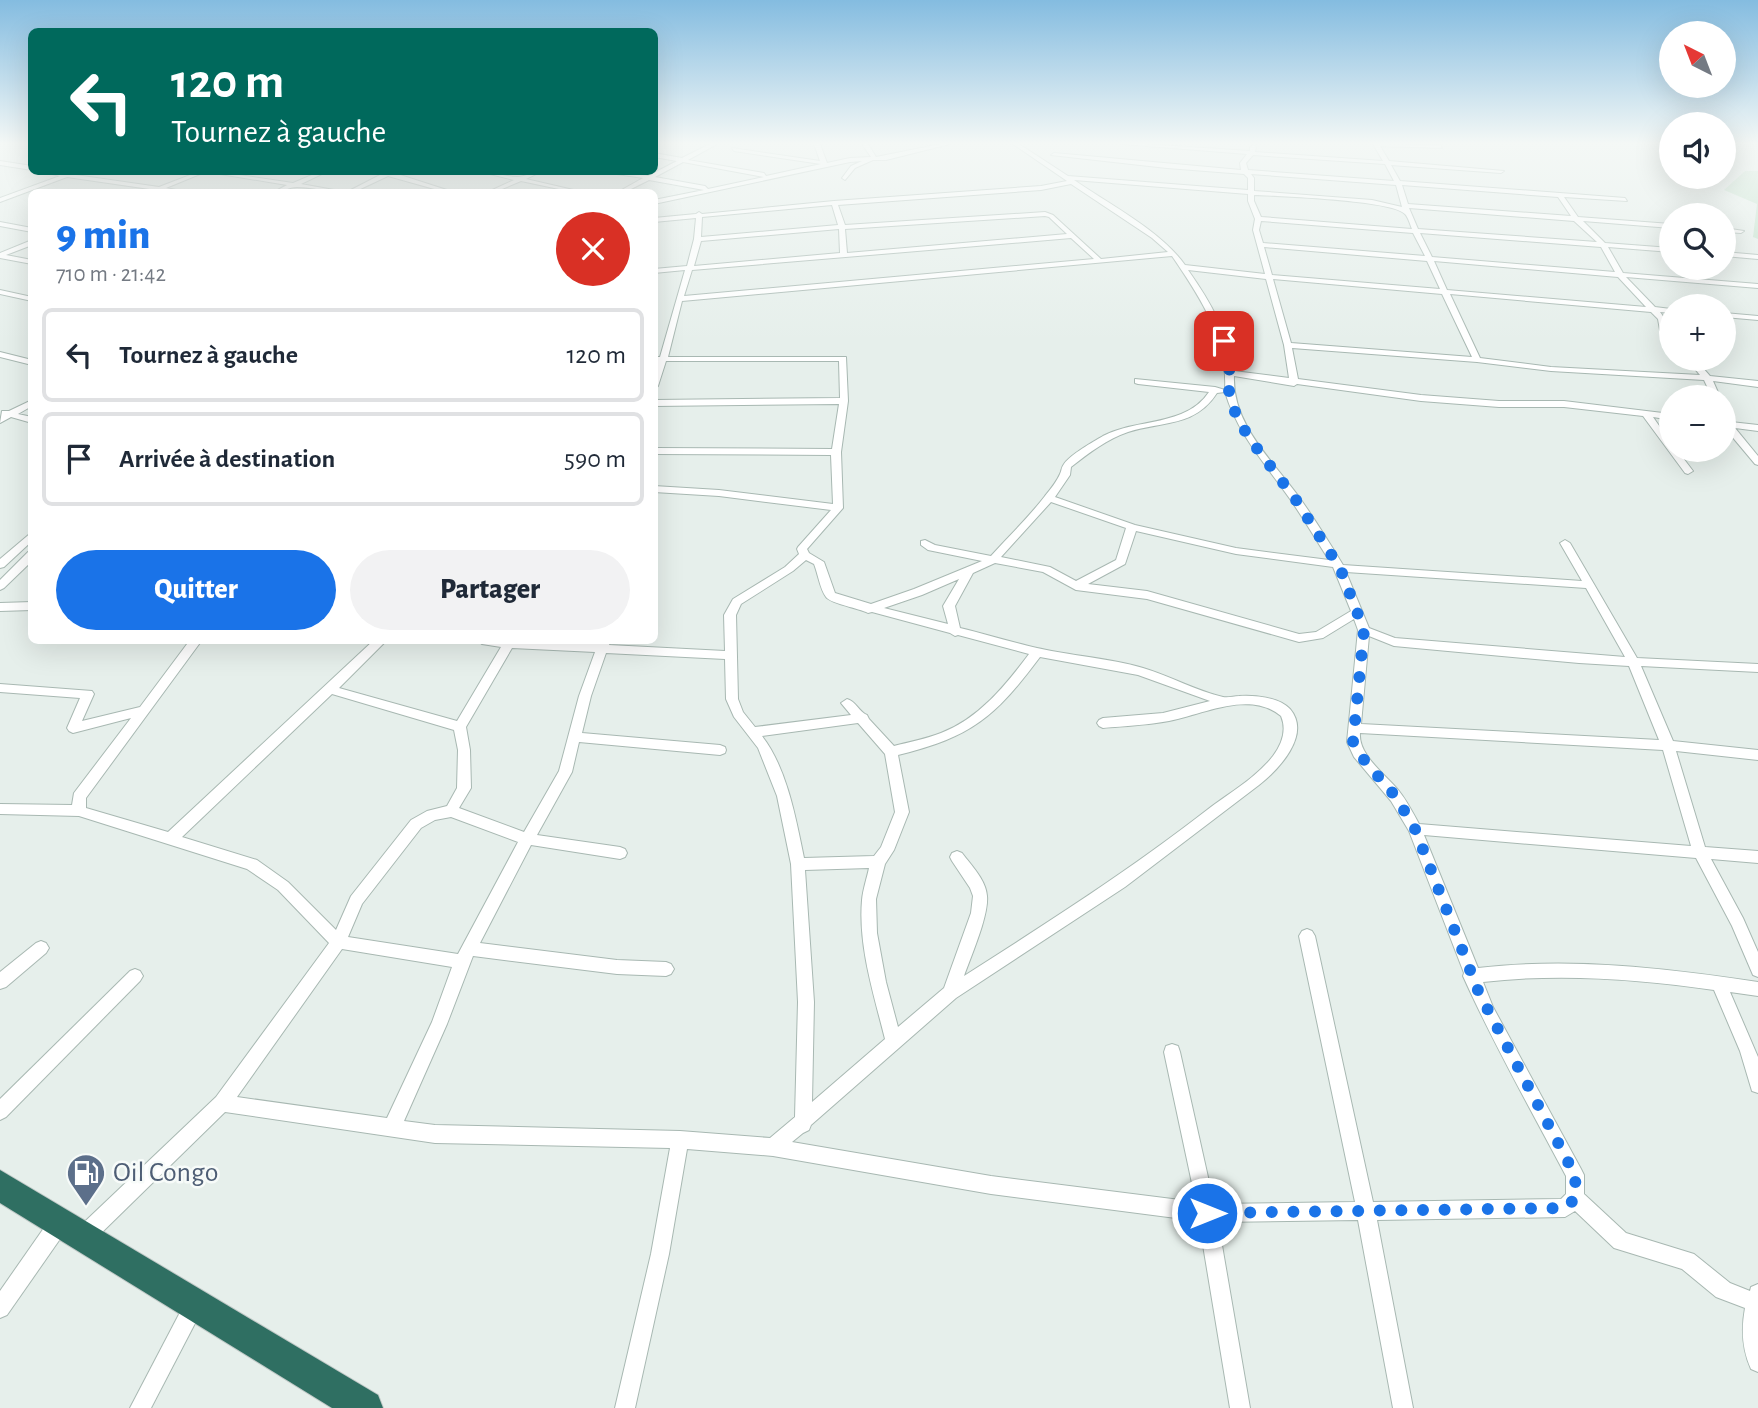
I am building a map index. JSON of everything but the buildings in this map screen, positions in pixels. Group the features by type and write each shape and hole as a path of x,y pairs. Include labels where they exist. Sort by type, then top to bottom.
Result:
{"highway":[{"path":"0,1185 356,1406"}],"street":[{"path":"658,219 752,210"},
{"path":"836,210 842,228 844,255"},
{"path":"1111,210 1174,254 1184,267 1217,321 1224,341 1230,373 1229,392 1236,415 1249,438 1296,500 1339,566 1364,630 1353,742 1359,754 1396,797 1415,829 1471,976 1575,1175 1576,1198 1621,1241 1687,1261 1723,1290 1757,1299 1752,1327 1753,1349 1758,1362"},
{"path":"1254,210 1258,219 1256,230 1288,345 1294,383"},
{"path":"1407,210 1477,360"},
{"path":"1420,210 1659,225"},
{"path":"1569,210 1574,218 1591,230 1621,276 1659,317"},
{"path":"699,214 699,239 691,269 659,359 843,359 844,401 836,452 838,508 802,549 806,555 819,562 830,595 868,609 955,632 1037,652 1140,671 1224,702"},
{"path":"699,239 1035,214 1051,216 1100,261"},
{"path":"1258,219 1659,249"},
{"path":"0,224 28,229"},
{"path":"1736,231 1741,232"},
{"path":"658,271 1070,236"},
{"path":"0,256 28,244"},
{"path":"1260,245 1758,286"},
{"path":"679,299 1174,254"},
{"path":"1736,255 1758,257"},
{"path":"0,256 28,261"},
{"path":"1184,267 1270,277 1659,310"},
{"path":"0,292 28,298"},
{"path":"1736,316 1758,318"},
{"path":"1288,345 1477,360 1551,369 1707,378 1758,384"},
{"path":"0,354 28,362"},
{"path":"1701,371 1710,385"},
{"path":"1230,373 1294,383 1499,404 1564,404 1659,415"},
{"path":"1138,381 1229,392"},
{"path":"868,609 968,572 993,559 1049,498 1065,475 1067,466 1114,434 1189,415 1207,404 1215,390"},
{"path":"658,403 844,401"},
{"path":"0,421 28,404"},
{"path":"0,411 28,419"},
{"path":"1645,413 1659,432"},
{"path":"1736,426 1758,428"},
{"path":"1736,437 1758,462"},
{"path":"658,451 836,452"},
{"path":"1681,462 1688,471"},
{"path":"658,489 838,508"},
{"path":"1049,498 1132,527 1236,551 1339,566 1588,585"},
{"path":"1076,586 1121,562 1132,527"},
{"path":"0,565 28,538"},
{"path":"925,543 932,548 1046,569 1076,586 1147,595 1299,638 1319,635 1356,613"},
{"path":"1565,543 1633,661 1668,745 1699,850 1738,923 1758,970"},
{"path":"0,546 17,547"},
{"path":"803,1124 806,1002 798,864 784,796 763,746 738,714 732,699 730,615 737,602 806,555"},
{"path":"0,586 28,558"},
{"path":"955,632 949,606 968,572"},
{"path":"0,607 28,606"},
{"path":"1364,630 1394,642 1579,659 1758,668"},
{"path":"79,811 79,797 194,644"},
{"path":"170,839 378,644"},
{"path":"451,811 464,788 464,750 460,727 509,644"},
{"path":"572,644 730,654"},
{"path":"391,1129 439,1024 466,955 565,772 603,645"},
{"path":"891,752 948,736 979,719 1014,683 1037,652"},
{"path":"0,688 88,694 73,728 141,712"},
{"path":"329,689 460,727"},
{"path":"773,1147 803,1124 950,993 1100,897 1193,830 1275,763 1287,744 1290,723 1288,714 1270,704 1252,700 1224,702 1174,715 1103,723"},
{"path":"847,703 891,752 902,812 887,849 878,862 869,899 870,933 877,982 894,1041"},
{"path":"754,733 863,718"},
{"path":"1355,729 1668,745 1758,755"},
{"path":"574,737 720,750"},
{"path":"0,809 79,811 252,864 283,886 338,942 466,955 666,969"},
{"path":"0,1308 72,1229 222,1103 338,942 356,900 415,824 432,815 451,811 527,839 620,853"},
{"path":"1415,829 1699,850 1758,857"},
{"path":"950,993 978,913 981,896 957,857"},
{"path":"798,864 878,862"},
{"path":"1307,936 1367,1212 1403,1408"},
{"path":"0,982 41,948"},
{"path":"1471,976 1516,969 1718,982 1758,989"},
{"path":"0,1111 135,976"},
{"path":"1718,982 1753,1056 1758,1085"},
{"path":"1172,1052 1207,1213 1240,1408"},
{"path":"222,1103 391,1129 479,1136 680,1140 773,1147 991,1185 1207,1213 1565,1208 1576,1198"},
{"path":"625,1408 660,1254 680,1140"},
{"path":"140,1408 194,1306"}],"green space":[{"path":"1756,210 1758,210 1758,239 1753,237"}],"place":[{"name":"Oil Congo","path":"86,1207"}],"route":[{"path":"1207,1213 1565,1208 1576,1198 1575,1175 1471,976 1415,829 1396,797 1359,754 1353,742 1364,630 1340,568 1296,500 1249,438 1236,415 1229,392 1230,373 1224,341"}]}
